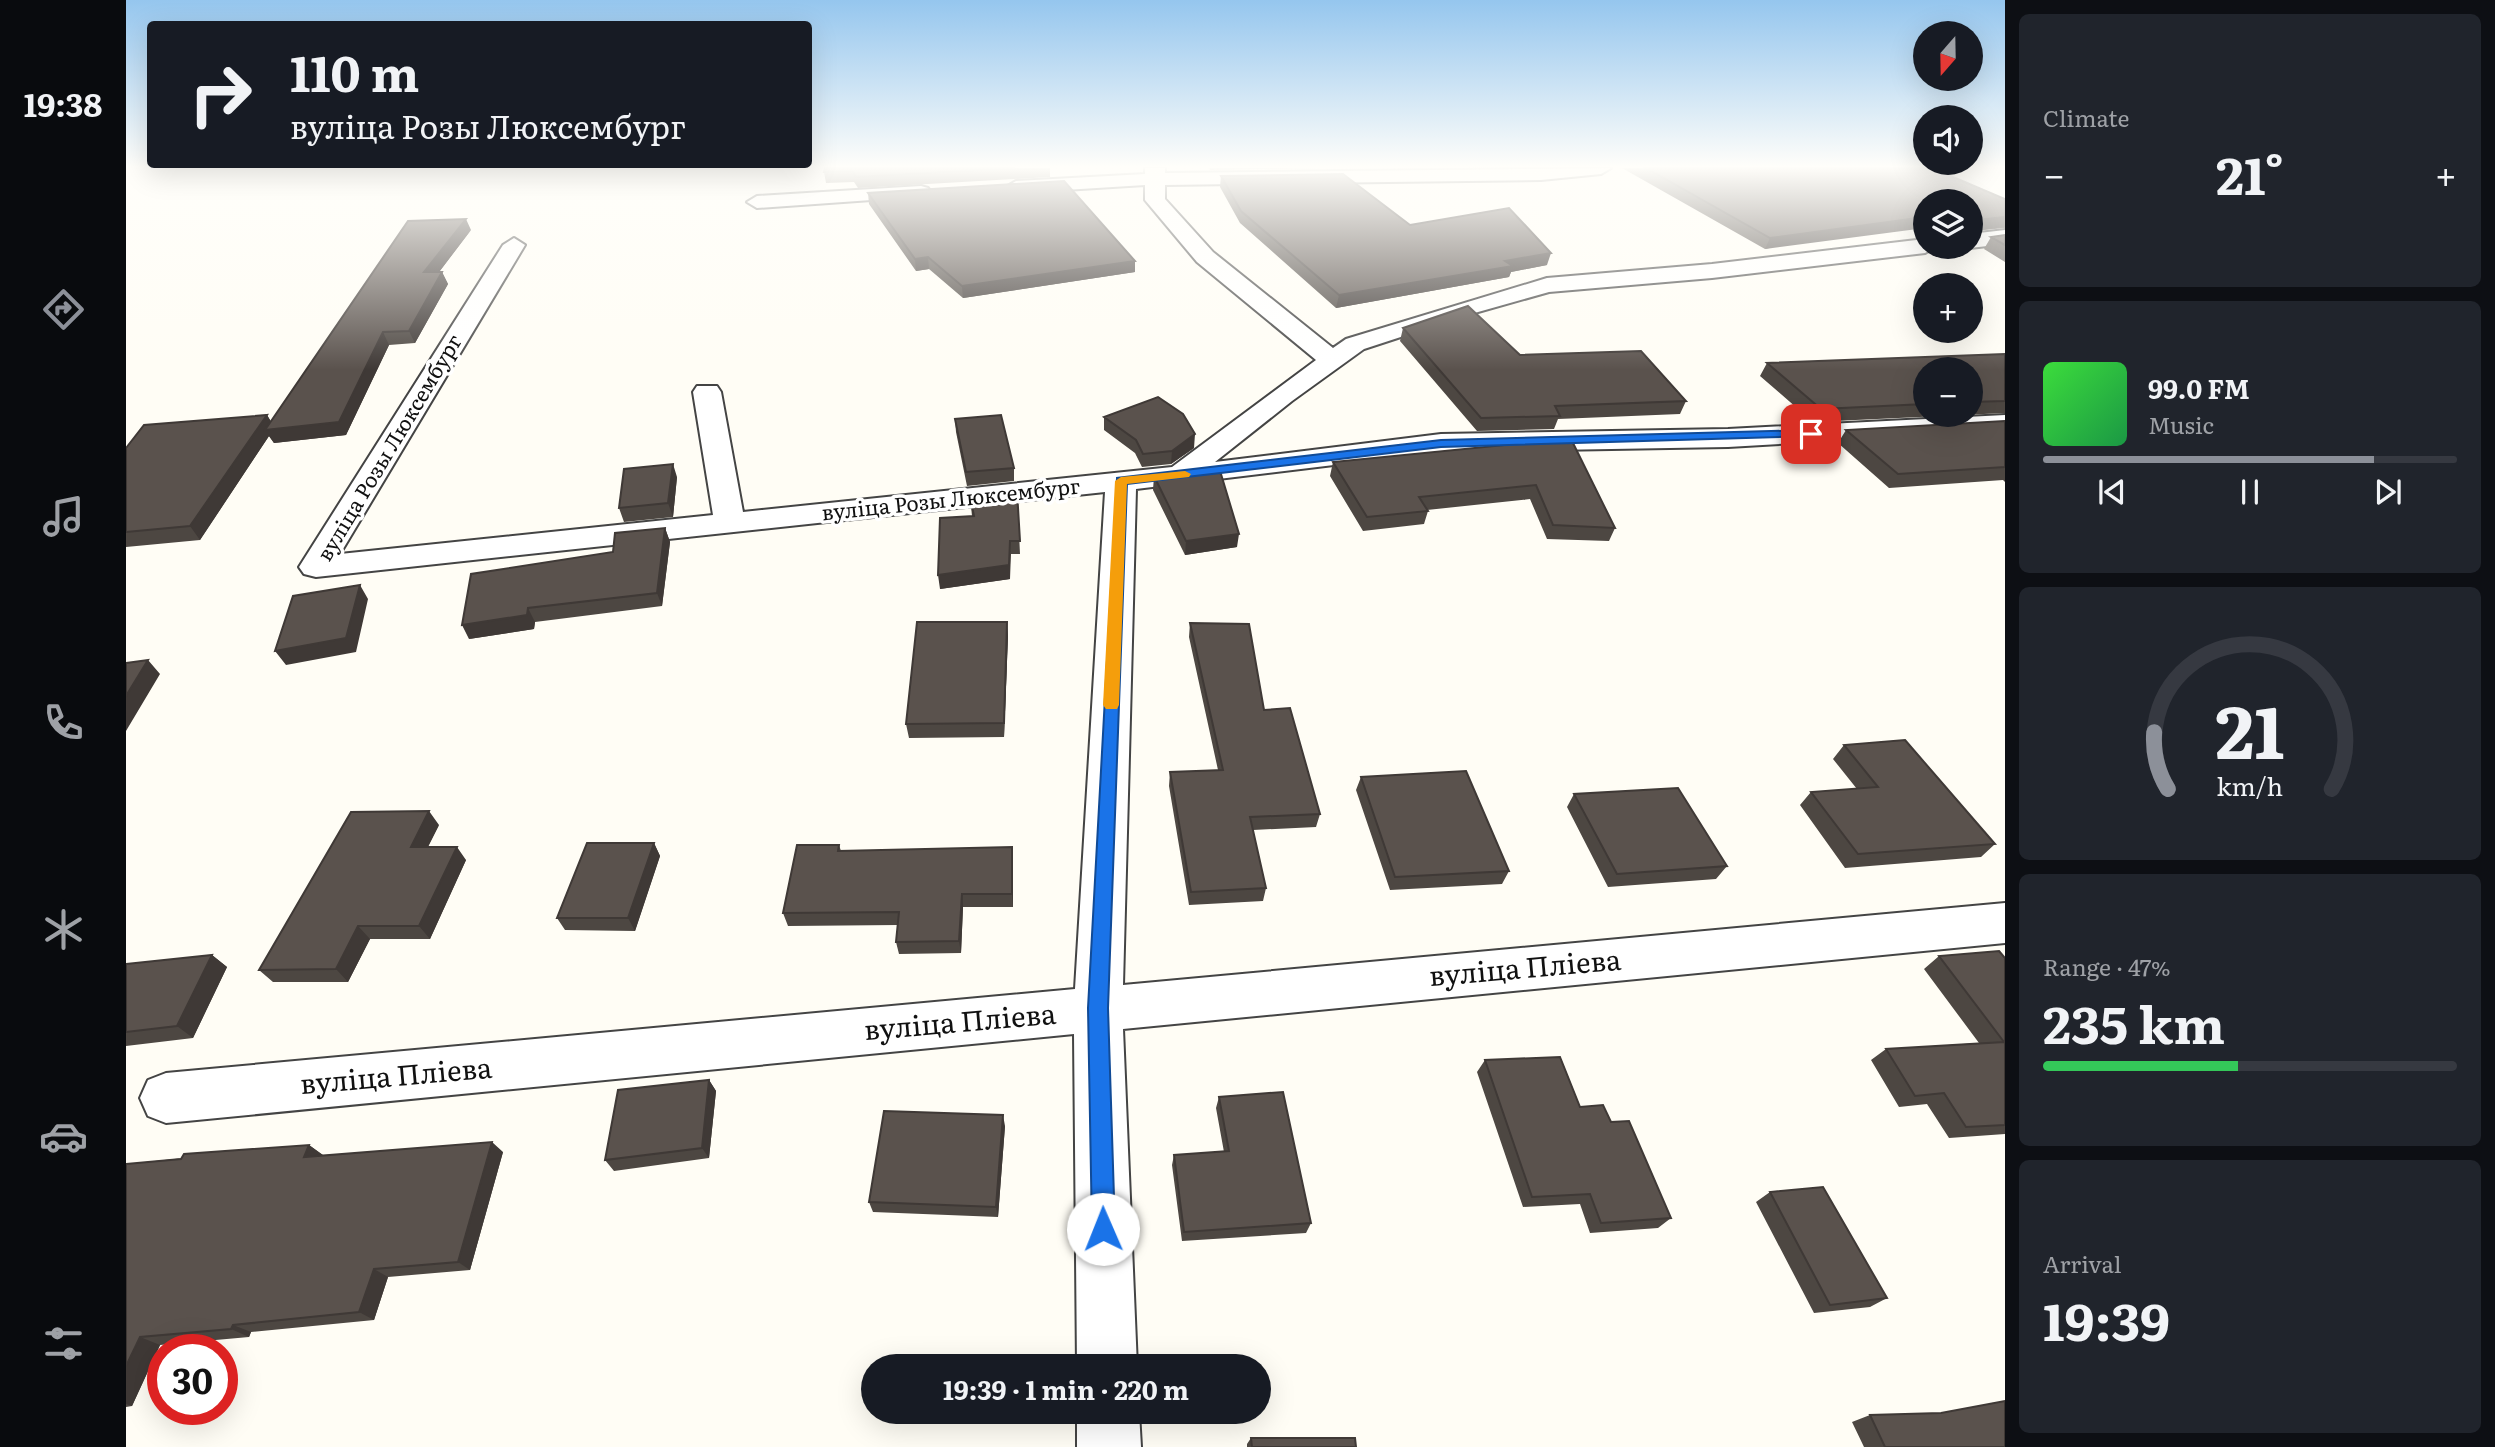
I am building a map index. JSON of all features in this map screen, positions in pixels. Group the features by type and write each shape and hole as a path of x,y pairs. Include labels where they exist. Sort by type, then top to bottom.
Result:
{"street":[{"path":"1186,236 1205,257 1332,360"},
{"path":"1983,240 2005,237"},
{"name":"вуліца Розы Люксембург","path":"514,245 316,567 1180,475 1441,443 1728,438 2005,423"},
{"path":"1180,475 1355,344 1547,285 1712,271 1913,247"},
{"path":"707,392 730,524"},
{"path":"1107,1354 1098,1008 1121,481"},
{"name":"вуліца Пліева","path":"166,1098 2005,923"},
{"path":"1108,1424 1109,1447"}],"building":[{"path":"398,236 453,236 424,272 442,272 409,331 383,332 339,422 265,430"},
{"path":"898,236 1112,236 1135,261 962,286 928,257 915,259"},
{"path":"1270,236 1535,236 1551,253 1505,261 1513,266 1339,295"},
{"path":"2005,236 2005,245 1991,237"},
{"path":"1468,306 1520,355 1641,351 1686,401 1555,406 1560,416 1481,418 1403,328"},
{"path":"2005,354 2005,401 1983,402 1983,357 1926,357"},
{"path":"1913,357 1913,405 1821,409 1767,363"},
{"path":"1158,397 1183,414 1195,434 1172,451 1143,454 1136,440 1104,417"},
{"path":"267,415 190,526 126,532 126,448 144,425"},
{"path":"1001,415 1014,468 966,472 955,419"},
{"path":"2005,421 2005,467 1898,474 1846,430 1913,426 1983,427 1983,422"},
{"path":"1571,439 1615,528 1553,525 1536,485 1419,497 1428,511 1367,517 1333,462 1505,445 1501,440"},
{"path":"673,464 668,503 619,508 624,469"},
{"path":"1215,469 1221,474 1239,534 1186,541 1154,476"},
{"path":"1017,491 1020,541 1010,541 1009,565 938,575 940,518 974,516 970,496"},
{"path":"665,528 657,593 528,608 527,615 462,625 471,574 613,552 615,533"},
{"path":"360,585 346,638 275,651 293,596"},
{"path":"917,622 1007,622 1004,723 906,724"},
{"path":"1190,623 1249,624 1264,710 1290,708 1320,814 1250,817 1266,888 1191,892 1170,772 1223,770"},
{"path":"148,660 126,696 126,663"},
{"path":"1905,740 1995,844 1858,854 1811,792 1878,787 1844,745"},
{"path":"1466,771 1509,871 1395,877 1361,777"},
{"path":"1678,788 1727,866 1617,874 1574,794"},
{"path":"429,811 411,847 457,847 419,926 358,926 336,969 259,970 351,812"},
{"path":"587,843 654,843 628,918 557,918"},
{"path":"797,845 839,845 838,851 1012,847 1012,894 962,894 959,941 896,942 899,912 783,913"},
{"path":"1999,951 2005,958 2005,1125 1966,1127 1944,1093 1915,1096 1886,1049 2004,1042 1939,956"},
{"path":"212,955 177,1026 126,1032 126,964"},
{"path":"1560,1057 1580,1107 1603,1105 1611,1122 1629,1121 1671,1218 1601,1223 1590,1194 1532,1197 1485,1060"},
{"path":"709,1080 702,1148 605,1160 618,1090"},
{"path":"1283,1092 1311,1223 1184,1232 1174,1155 1229,1151 1219,1097"},
{"path":"884,1111 1003,1115 996,1207 869,1202"},
{"path":"492,1142 458,1262 374,1269 359,1312 233,1325 231,1329 147,1334 147,1336 140,1337 126,1366 126,1164 181,1159 184,1154 309,1145 304,1157"},
{"path":"1823,1187 1887,1298 1830,1305 1770,1192"},
{"path":"2005,1401 2005,1447 1885,1447 1870,1415 1941,1413"},
{"path":"1251,1438 1355,1438 1356,1447 1252,1447"}],"slow traffic":[{"path":"1111,705 1121,481 1185,474"}],"route":[{"path":"1103,1229 1098,1008 1121,481 1441,443 1811,434"}]}
